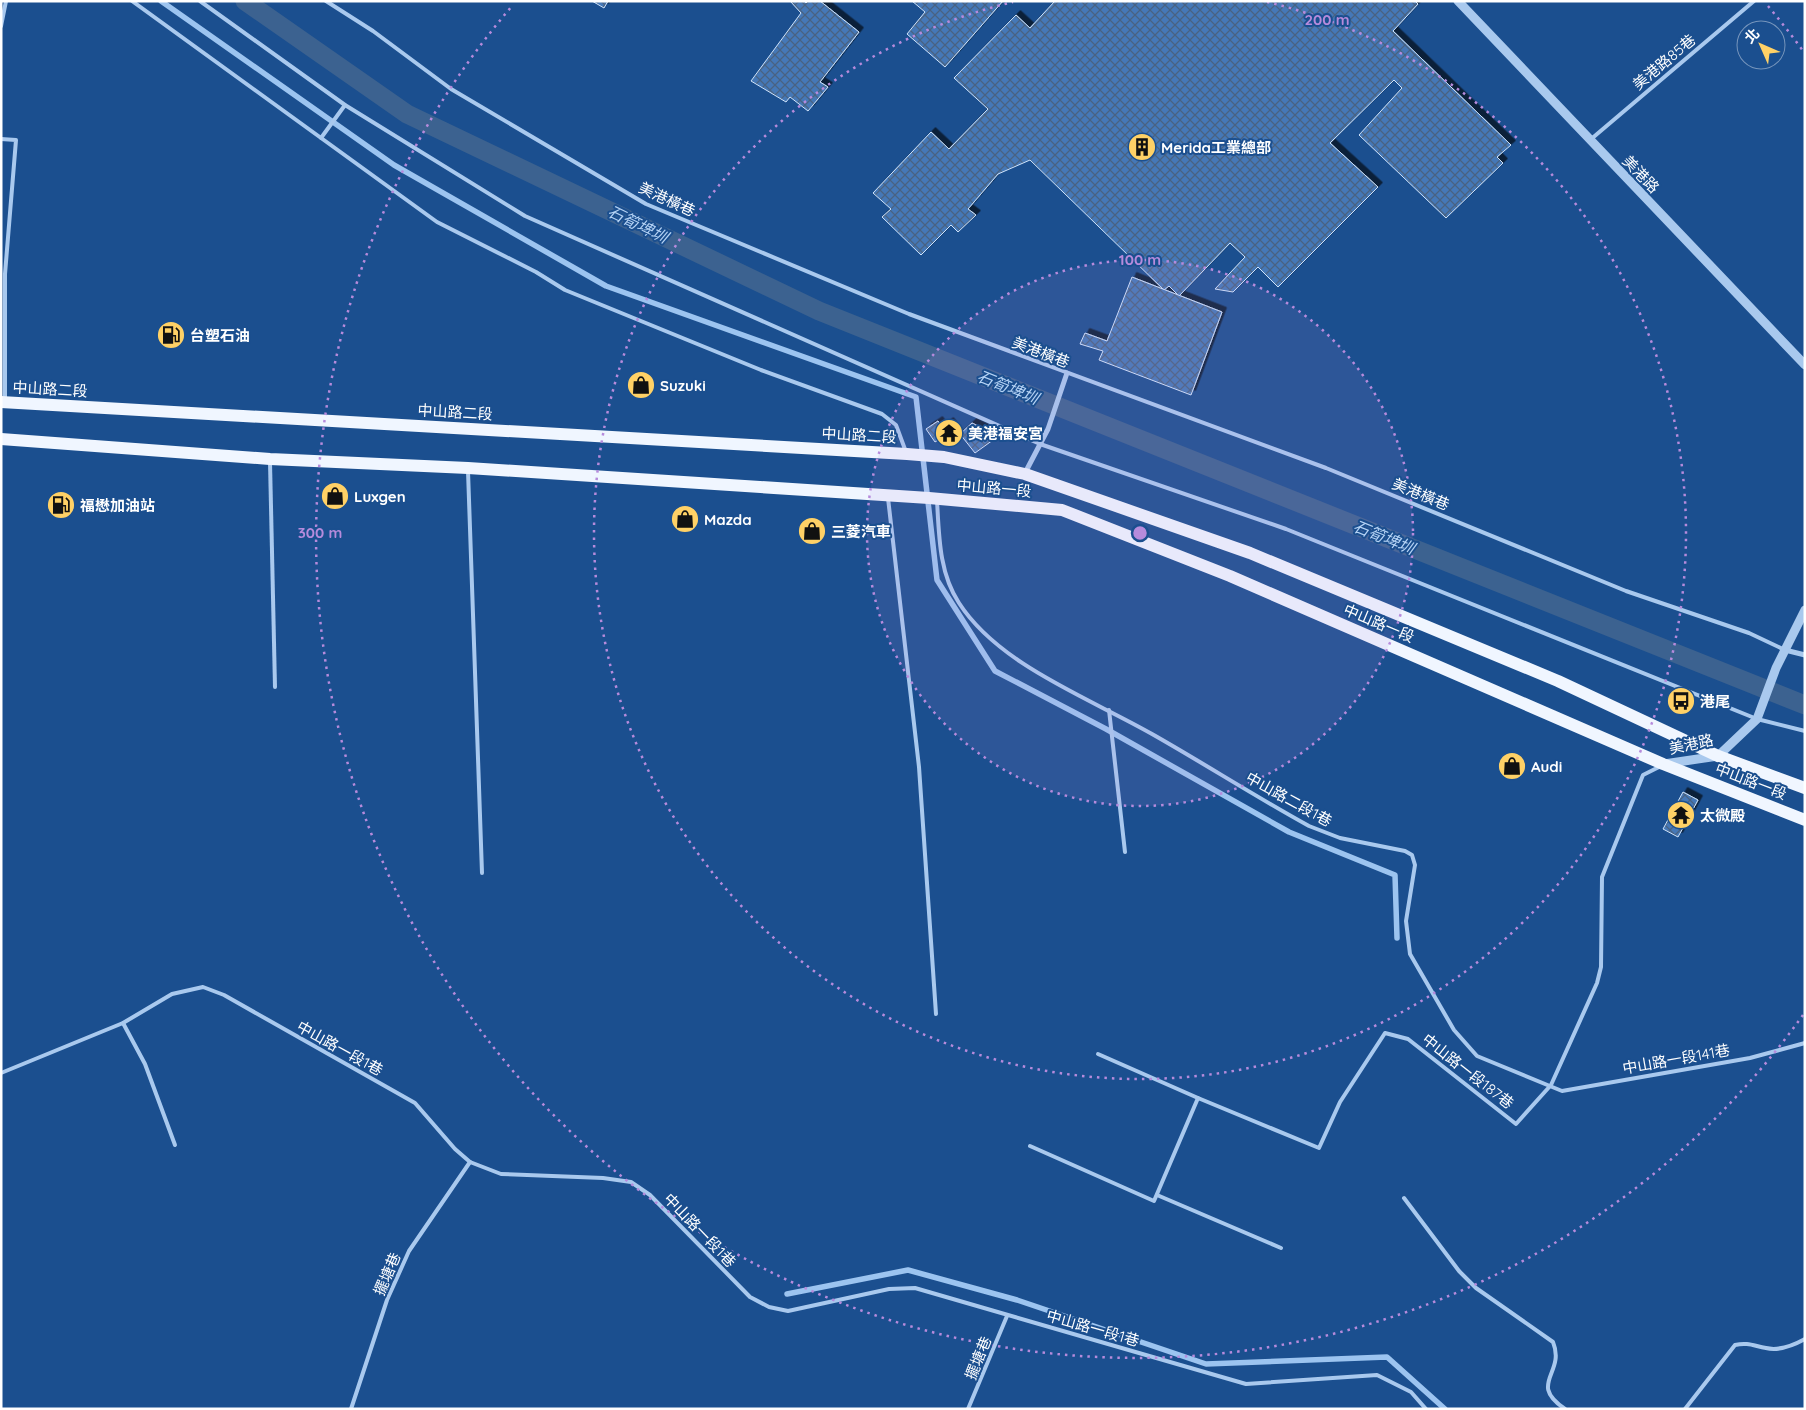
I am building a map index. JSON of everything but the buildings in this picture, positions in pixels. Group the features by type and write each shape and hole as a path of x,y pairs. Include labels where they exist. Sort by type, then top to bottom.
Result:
{"main road":[{"name":"中山路二段","path":"3,403 944,457"},
{"path":"1,438 270,459 468,468 888,495"},
{"name":"中山路一段","path":"944,457 1025,474 1250,553 1558,681 1718,756 1805,788"},
{"name":"中山路一段","path":"888,495 1062,510 1230,576 1664,764 1805,820"}],"street":[{"name":"美港路","path":"1458,1 1589,140 1804,362"},
{"path":"1025,474 1048,429 1067,374"},
{"path":"1805,610 1785,650 1805,655"},
{"name":"美港路","path":"1664,764 1718,756 1757,719 1776,668 1785,650"}],"lane":[{"path":"1,26 6,1"},
{"path":"132,1 437,222 536,272 565,290 761,370 882,414 896,425 907,454"},
{"path":"200,1 345,104 525,216 1040,444 1286,529 1757,719 1805,731"},
{"name":"美港橫巷","path":"326,1 373,30 451,89 646,204 909,314 1067,374 1326,468 1626,591 1749,633 1785,650"},
{"name":"美港路85巷","path":"1589,140 1754,1"},
{"path":"321,138 345,104"},
{"path":"1,139 16,140 3,273 3,403"},
{"path":"270,459 275,687"},
{"path":"468,468 482,873"},
{"path":"888,495 919,767 936,1014"},
{"name":"中山路二段1巷","path":"933,498 944,567 958,602 980,630 1016,661 1109,710 1310,826 1340,838 1405,851 1412,855 1416,866 1406,921 1410,954 1416,969 1454,1030 1477,1056 1538,1082 1551,1084"},
{"path":"1109,710 1125,852"},
{"name":"中山路一段187巷","path":"1098,1054 1319,1148 1340,1102 1386,1033 1408,1038 1516,1124 1551,1084 1597,983 1601,967 1602,877 1643,775 1664,764"},
{"name":"中山路一段1巷","path":"1,1073 123,1023 172,994 203,987 224,995 415,1103 455,1149 470,1162 501,1174 603,1178 631,1182 650,1195 750,1297 769,1307 788,1311 889,1289 915,1288 1246,1384 1377,1375 1411,1392 1426,1409"},
{"path":"123,1023 145,1064 174,1145"},
{"name":"中山路一段141巷","path":"1551,1084 1562,1091 1750,1058 1805,1043"},
{"path":"1030,1146 1154,1201 1198,1098"},
{"name":"擺塘巷","path":"351,1409 388,1300 409,1251 470,1162"},
{"path":"1157,1195 1281,1248"},
{"path":"1404,1198 1459,1271 1476,1288 1553,1342 1557,1352 1557,1361 1547,1384 1550,1396 1566,1409"},
{"name":"擺塘巷","path":"968,1409 1007,1316"},
{"path":"1685,1409 1734,1345 1748,1342 1768,1349 1794,1345 1805,1339"}],"waterway":[{"path":"161,1 394,165 606,286 916,397 937,580 995,671 1106,729 1289,832 1395,875 1397,938"},
{"name":"石筍埤圳","path":"245,1 407,114 819,311 1805,705"},
{"path":"787,1294 908,1270 1017,1300 1206,1364 1387,1357 1445,1409"}],"place":[{"name":"Merida工業總部","path":"1142,147"},
{"name":"台塑石油","path":"171,335"},
{"name":"Suzuki","path":"641,385"},
{"name":"美港福安宮","path":"949,433"},
{"name":"Luxgen","path":"335,496"},
{"name":"福懋加油站","path":"61,505"},
{"name":"Mazda","path":"685,519"},
{"name":"三菱汽車","path":"812,531"},
{"name":"港尾","path":"1681,701"},
{"name":"Audi","path":"1512,766"},
{"name":"太微殿","path":"1681,815"}]}
